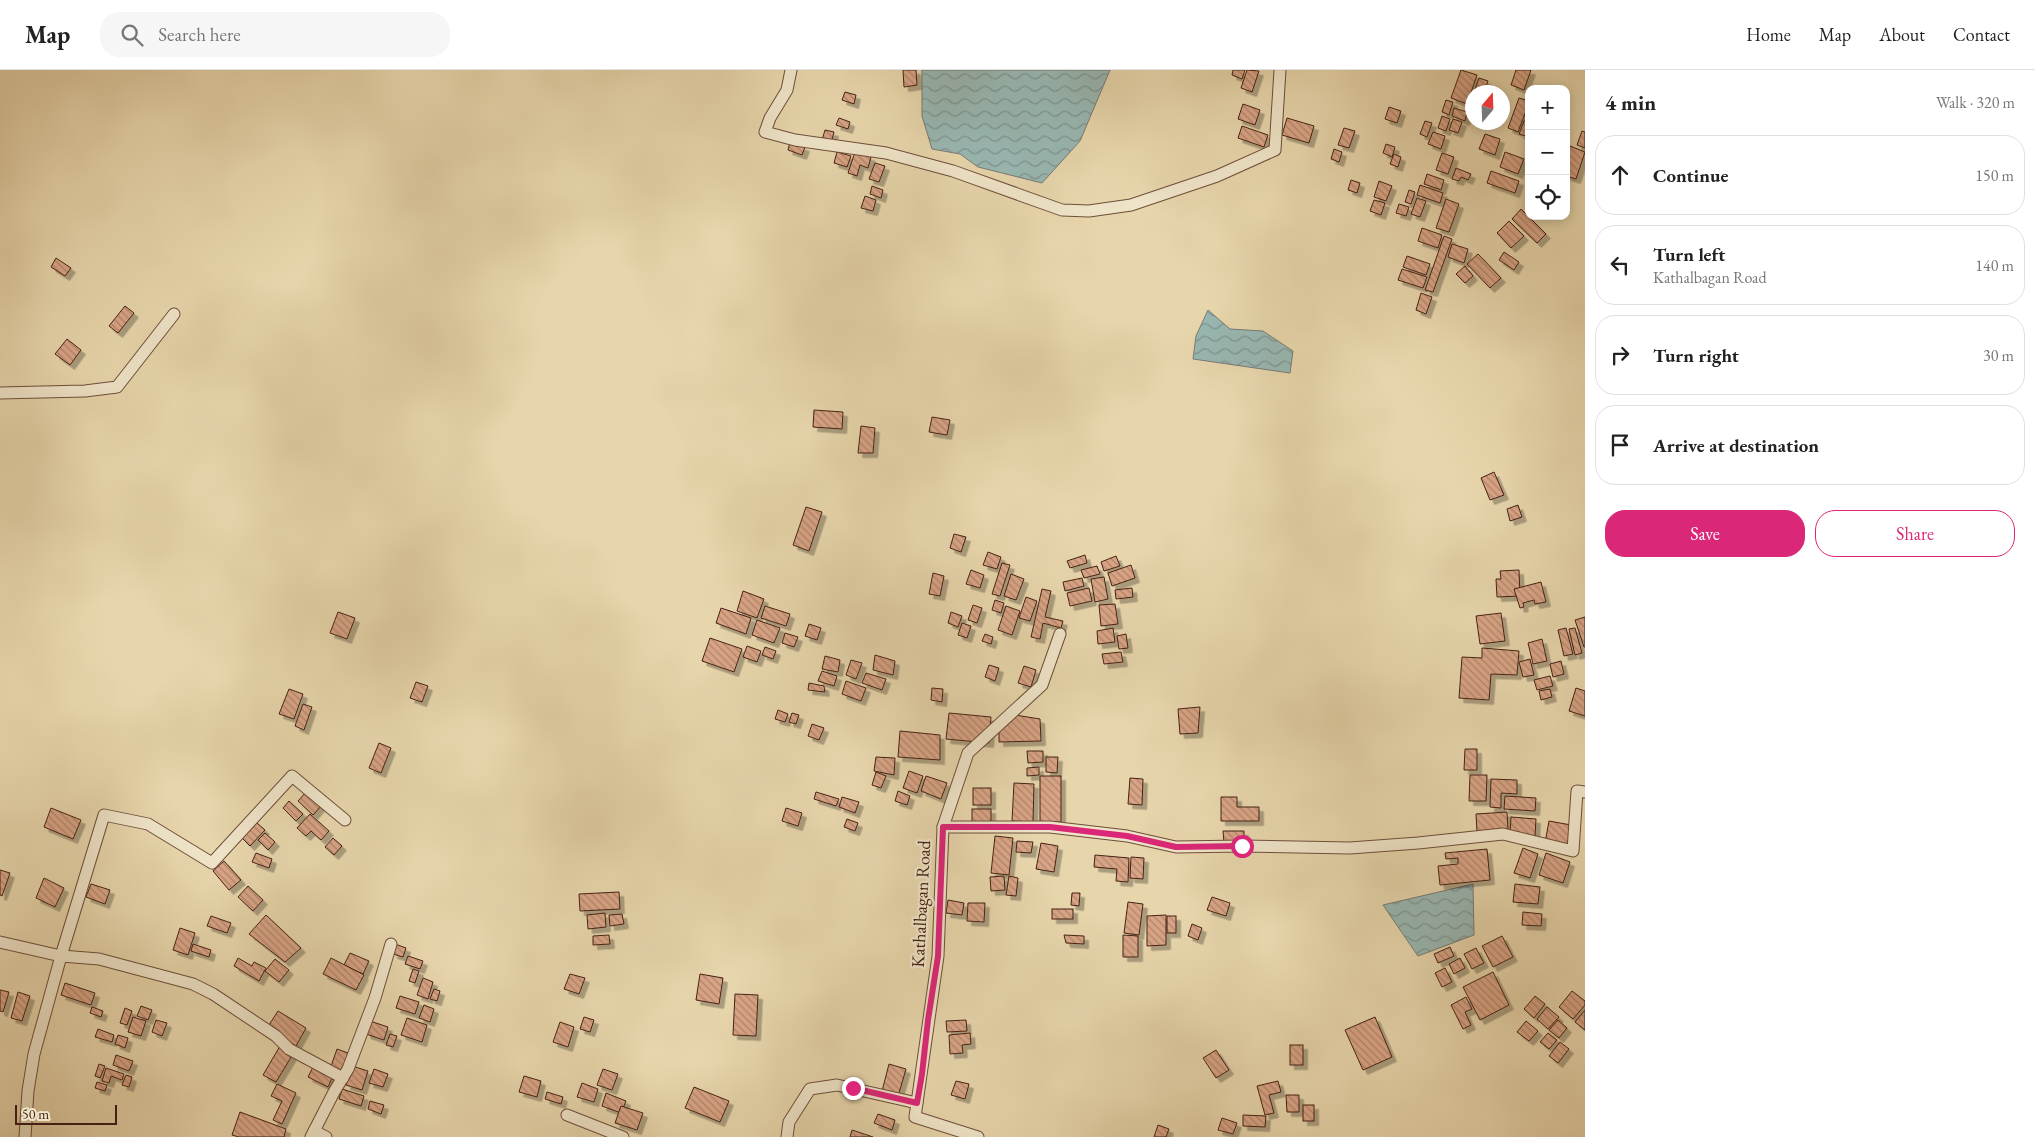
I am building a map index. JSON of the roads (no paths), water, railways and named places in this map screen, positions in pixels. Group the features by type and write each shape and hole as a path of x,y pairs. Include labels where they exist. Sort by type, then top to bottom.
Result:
{"street":[{"path":"790,70 787,90 770,118 765,132 795,140 886,153 953,171 1062,210 1090,211 1131,204 1217,176 1275,150 1280,70"},
{"path":"0,393 85,391 117,387 174,314"},
{"name":"Kathalbagan Road","path":"917,1103 938,956 943,827 968,753 1042,685 1060,634"},
{"path":"25,1137 28,1091 34,1054 61,956 104,815 148,824 212,864 292,776 345,820"},
{"path":"943,827 1050,827 1127,836 1176,847 1350,848 1504,834 1573,851 1577,792 1585,792"},
{"path":"0,942 61,956 99,959 193,984 212,994 276,1036 289,1049 343,1078"},
{"path":"326,1137 313,1134 348,1069 375,998 390,944"},
{"path":"787,1137 789,1122 810,1089 837,1085 917,1103 914,1117 978,1137"},
{"path":"567,1115 623,1137"}],"water":[{"path":"922,70 1110,70 1080,141 1042,183 978,167 960,154 932,149 922,116"},
{"path":"1208,310 1230,329 1263,331 1293,351 1290,373 1193,359 1196,336"},
{"path":"1473,884 1474,935 1418,956 1383,905"}]}
